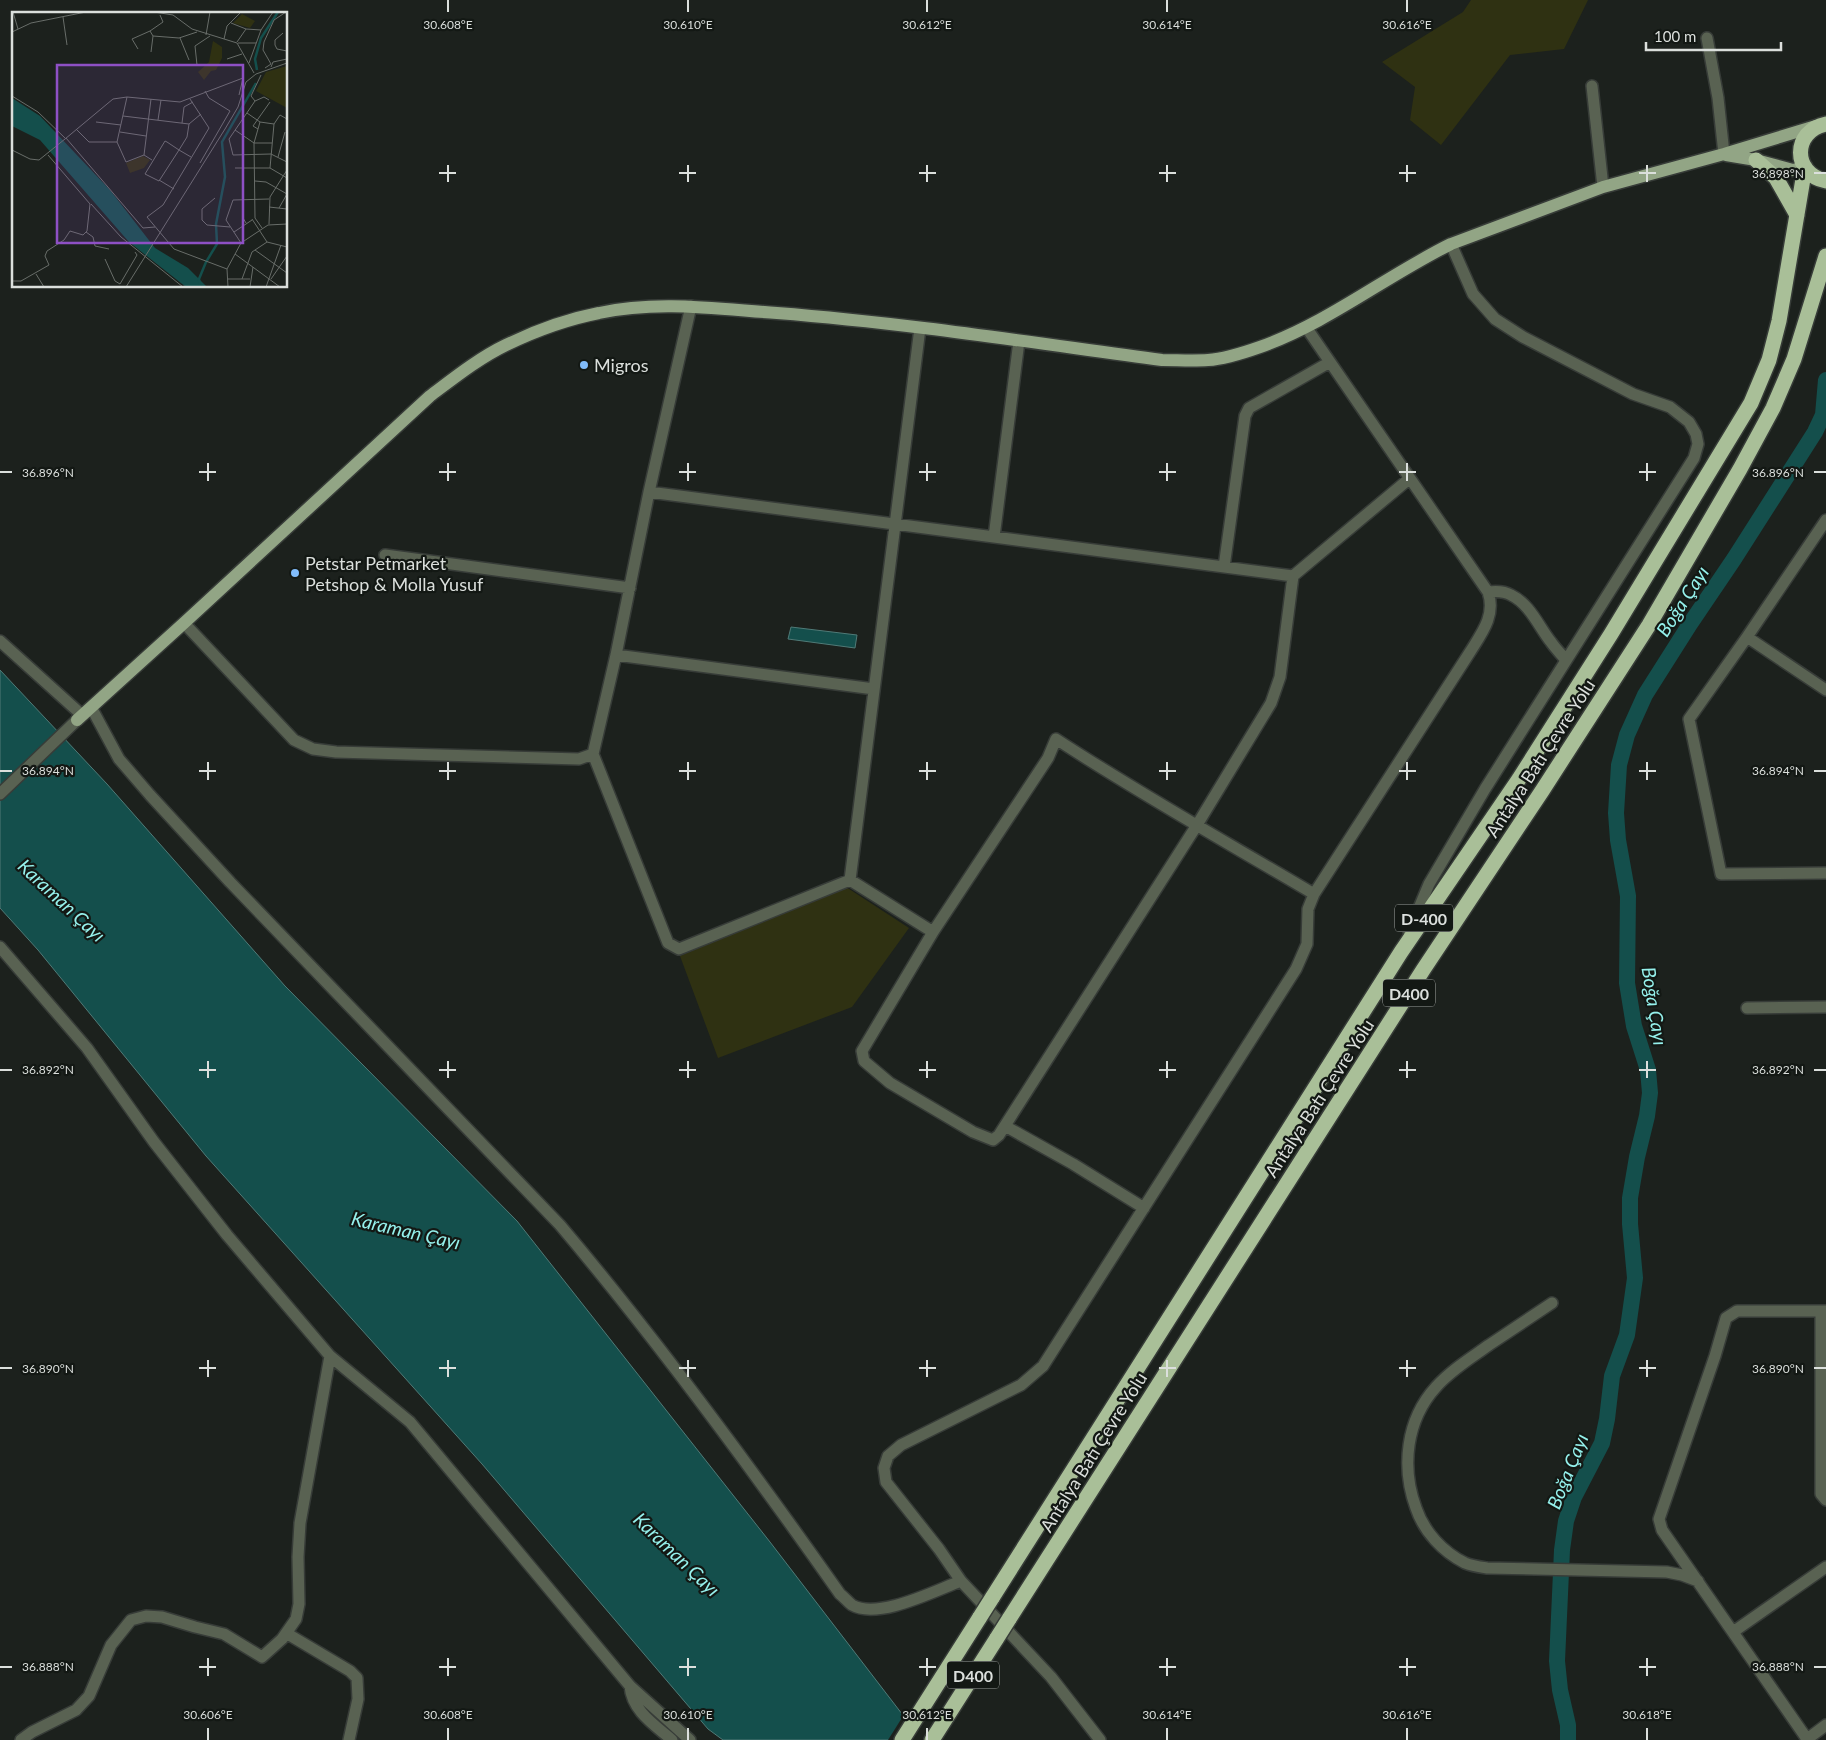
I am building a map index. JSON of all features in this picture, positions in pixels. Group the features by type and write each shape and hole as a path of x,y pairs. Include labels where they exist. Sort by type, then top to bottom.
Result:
{"highway":[{"name":"D-400","path":"992,1598 1400,952 1519,779 1596,658 1751,403 1769,360 1779,321 1805,168 1800,152 1804,138 1815,128 1825,124"},
{"path":"1756,160 1776,178 1797,215"},
{"path":"1805,168 1812,176 1826,181"},
{"name":"Antalya Batı Çevre Yolu","path":"932,1740 1423,970 1649,625 1740,469 1773,408 1794,358 1826,256"},
{"name":"D400","path":"902,1740 992,1598"}],"main road":[{"path":"83,714 430,396 470,367 505,346 547,328 599,313 649,306 691,306 822,317 920,328 1162,360 1208,360 1242,354 1306,328 1428,255 1451,244 1603,187 1825,124"},
{"path":"1724,154 1793,170 1805,168"}],"street":[{"path":"1707,38 1718,98 1724,154"},
{"path":"1592,86 1603,187"},
{"path":"1400,952 1429,884 1485,789 1694,458 1698,444 1696,434 1689,422 1670,407 1625,390 1523,338 1495,319 1473,294 1451,244"},
{"path":"691,306 594,754 668,943 679,949 850,880"},
{"path":"850,880 920,328"},
{"path":"1100,1740 1051,1677 961,1581 939,1549 886,1482 884,1468 888,1456 901,1445 1021,1385 1044,1366 1296,969 1307,944 1308,909 1314,894 1486,628 1491,609 1491,600 1488,592 1306,328"},
{"path":"994,537 1019,341"},
{"path":"1224,567 1245,416 1249,408 1330,362"},
{"path":"1314,894 1197,825 1056,739 1048,758 933,932 862,1051 864,1061 890,1083 973,1132 993,1140 1000,1135 1197,825 1271,703 1280,677 1293,576 1409,479"},
{"path":"650,492 1293,576"},
{"path":"1826,520 1689,718 1721,874 1826,874"},
{"path":"385,555 630,588"},
{"path":"1488,592 1510,594 1520,601 1566,660"},
{"path":"184,623 294,740 313,749 345,752 579,759 594,754"},
{"path":"1747,636 1826,690"},
{"path":"0,641 83,714 150,795 230,882 560,1225 596,1268 763,1485 840,1594 852,1605 873,1609 893,1608 961,1581"},
{"path":"616,655 874,689"},
{"path":"0,794 83,714"},
{"path":"850,880 933,932"},
{"path":"0,948 87,1048 154,1142 196,1196 330,1356 410,1422 630,1686 690,1740"},
{"path":"1747,1008 1826,1007"},
{"path":"1005,1126 1073,1164 1144,1208"},
{"path":"1552,1302 1462,1363 1436,1387 1422,1407 1413,1425 1408,1448 1408,1472 1411,1495 1420,1518 1431,1536 1447,1552 1467,1564 1488,1568 1667,1572 1698,1581"},
{"path":"1826,1500 1821,1494 1824,1311 1738,1311 1726,1318 1715,1356 1659,1519 1662,1530 1806,1740 1826,1725"},
{"path":"21,1740 32,1732 76,1710 89,1696 111,1645 131,1620 146,1616 162,1617 224,1634 262,1657 286,1633 296,1619 299,1604 298,1557 300,1523 330,1356"},
{"path":"1733,1632 1826,1567"},
{"path":"286,1633 350,1671 357,1678 358,1699 349,1740"},
{"path":"630,1686 636,1708 672,1740"}],"green space":[{"path":"1471,0 1588,0 1564,49 1510,55 1441,145 1410,120 1415,87 1382,62 1463,12"},
{"path":"846,887 909,928 852,1007 718,1058 680,956"}],"water":[{"path":"791,627 857,635 855,648 788,639"},
{"name":"Karaman Çayı","path":"0,670 107,784 285,986 517,1221 770,1542 922,1740 723,1740 708,1729 482,1464 206,1156 38,950 0,908"}],"pier":[{"path":"905,1713 924,1738 924,1740 888,1740"}],"waterway":[{"name":"Boğa Çayı","path":"1568,1740 1568,1725 1560,1690 1557,1661 1562,1550 1566,1521 1574,1497 1602,1443 1612,1376 1627,1335 1635,1278 1630,1224 1630,1198 1650,1093 1648,1070 1634,1026 1627,983 1628,896 1618,840 1616,813 1619,765 1627,735 1645,695 1815,432 1823,415 1826,380"}],"place":[{"name":"Migros","path":"584,365"},
{"name":"Petstar Petmarket Petshop & Molla Yusuf","path":"295,573"}]}
